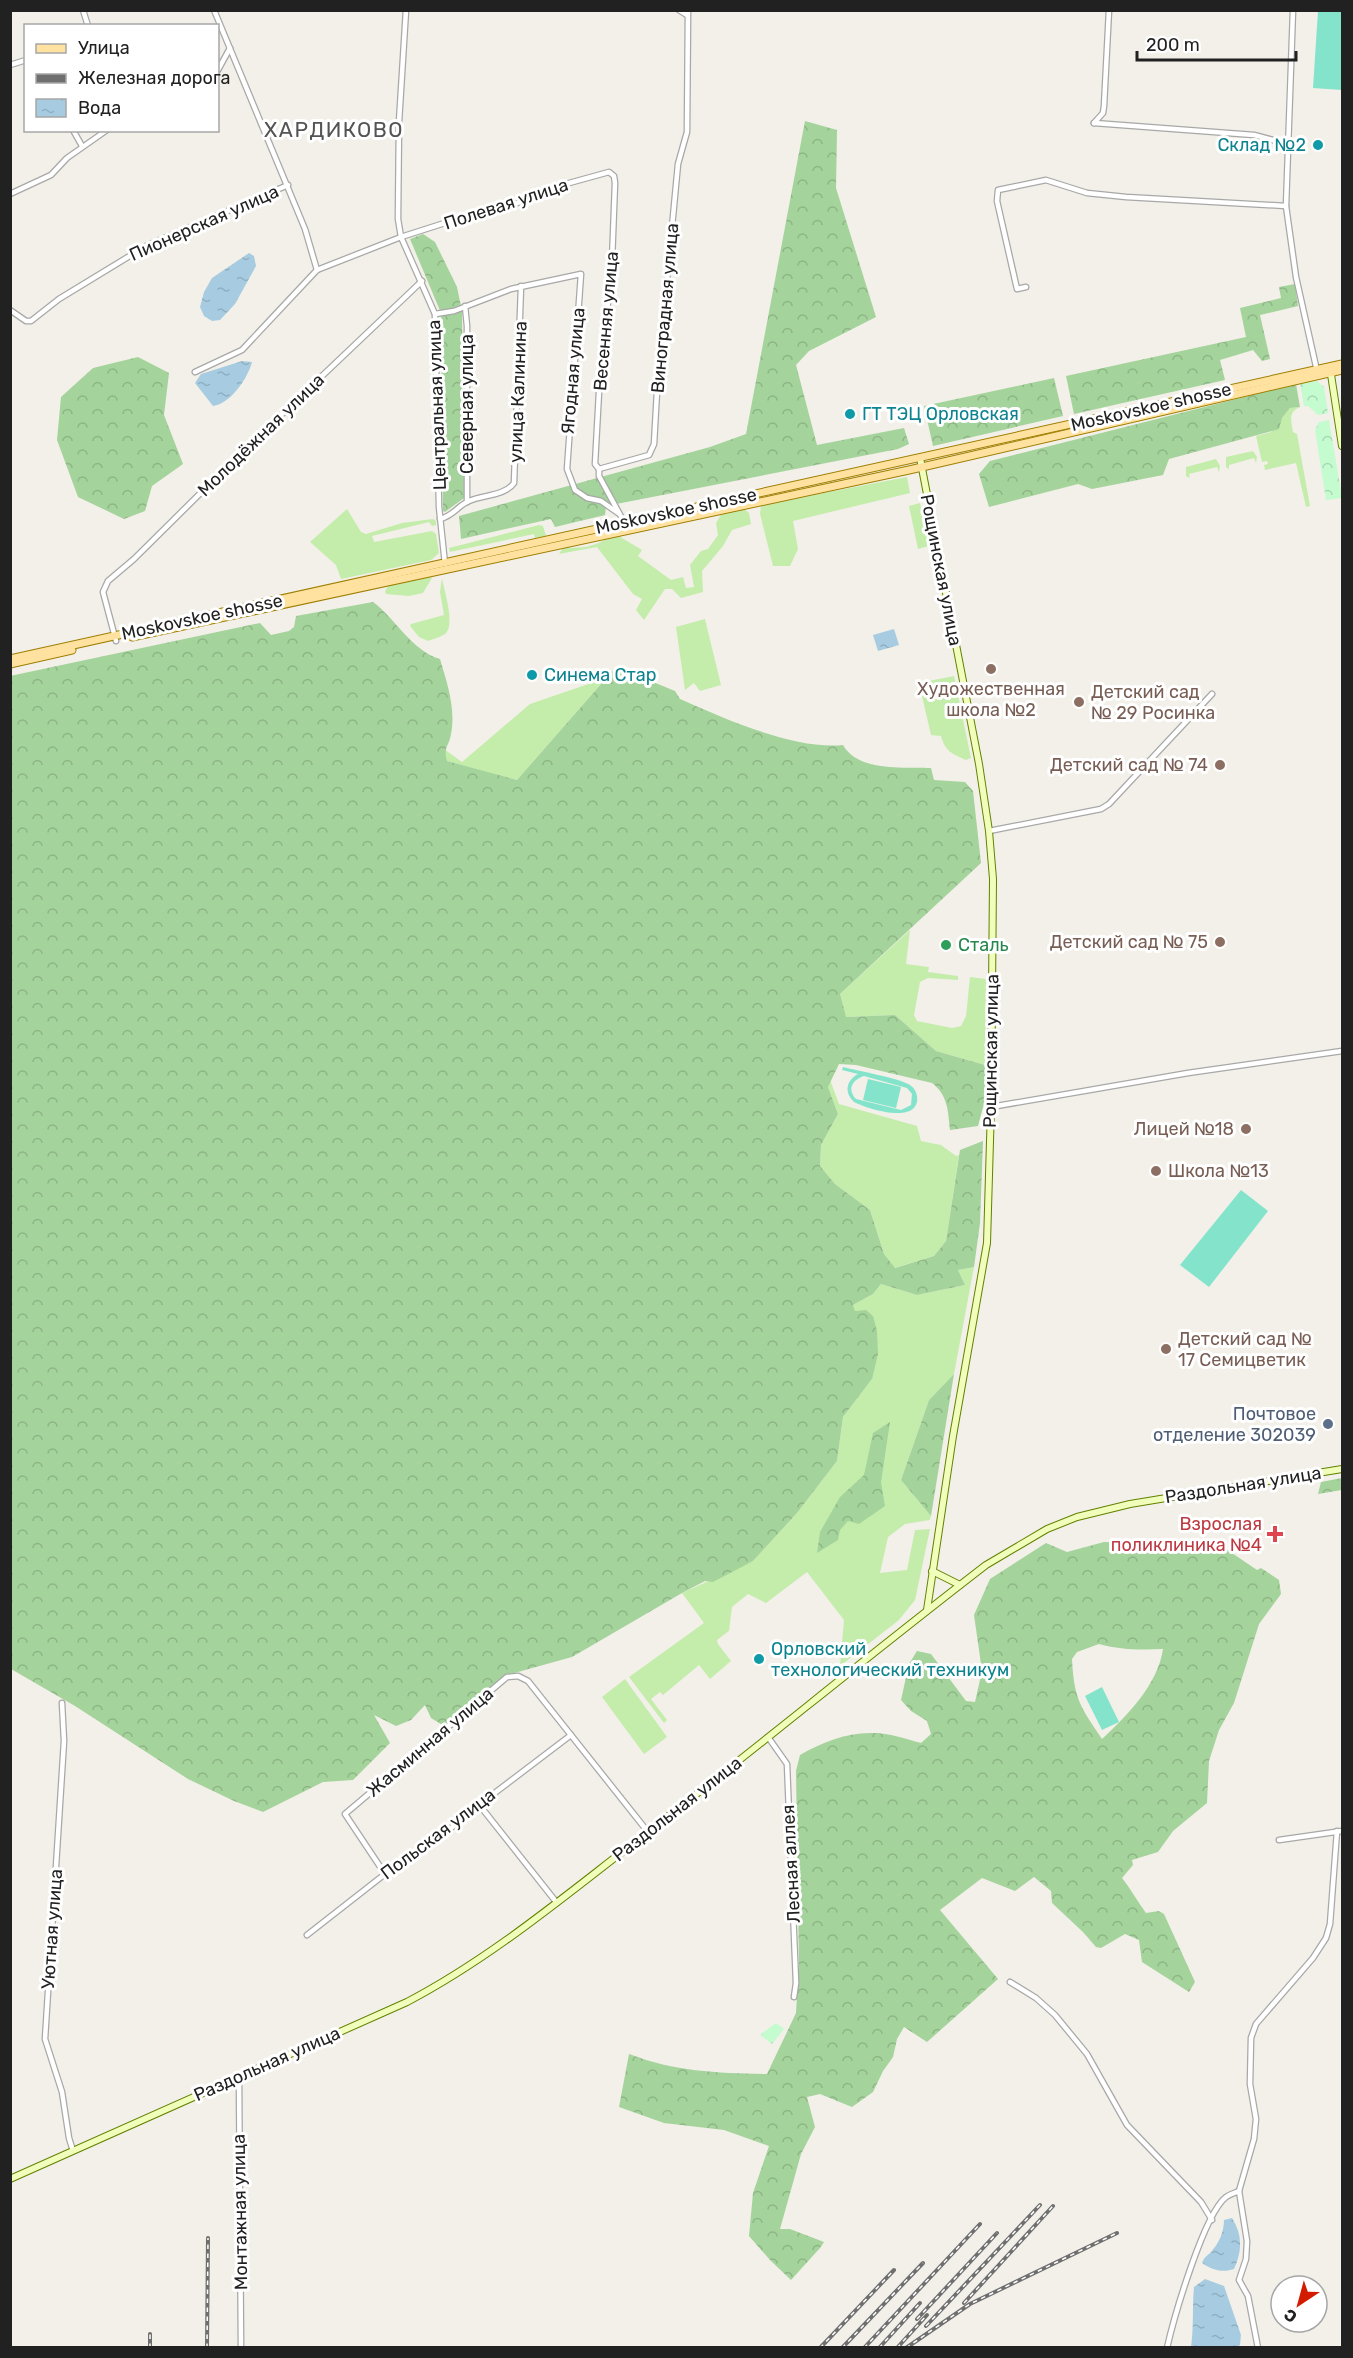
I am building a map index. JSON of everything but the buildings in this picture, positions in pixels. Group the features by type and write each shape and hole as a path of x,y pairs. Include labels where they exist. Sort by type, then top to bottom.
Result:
{"main road":[{"name":"Moskovskoe shosse","path":"1330,370 1342,364"},
{"path":"1330,370 1342,446"},
{"name":"Moskovskoe shosse","path":"10,659 922,467 1317,373 1342,370"},
{"name":"Moskovskoe shosse","path":"445,566 624,522 1317,373"},
{"name":"Рощинская улица","path":"920,458 979,764 989,831 993,879 987,1243 927,1610"},
{"name":"Moskovskoe shosse","path":"10,664 116,638"},
{"name":"Раздольная улица","path":"10,2179 423,1993 495,1949 648,1832 927,1610 997,1557 1047,1529 1077,1517 1130,1504 1342,1469"},
{"path":"932,1570 960,1585"}],"street":[{"name":"Центральная улица","path":"406,10 399,122 398,219 401,237 435,315 440,519 445,566"},
{"path":"679,10 687,13"},
{"path":"1108,10 1104,106 1103,113 1094,123 1254,135 1273,140 1288,149"},
{"path":"1293,10 1286,206 1296,277 1317,373"},
{"name":"Виноградная улица","path":"598,469 647,456 652,452 654,444 658,374 678,164 687,132 687,13"},
{"path":"195,372 242,350 317,270 305,229 288,185 219,27"},
{"path":"219,68 230,48"},
{"path":"74,132 82,147"},
{"path":"10,194 51,175 67,158 104,132"},
{"name":"Полевая улица","path":"317,270 401,237 533,198 562,185 611,173"},
{"name":"Весенняя улица","path":"598,469 595,464 597,429 614,232 615,183 611,173"},
{"path":"1026,287 1017,289 997,201 998,190 1046,180 1087,193 1286,206"},
{"name":"Пионерская улица","path":"10,310 26,321 31,321 59,299 146,246 288,185"},
{"name":"Ягодная улица","path":"521,286 581,274 567,469 573,486 580,494 601,501 621,514"},
{"name":"Молодёжная улица","path":"116,638 104,592 108,581 134,559 241,453 422,281"},
{"path":"435,315 454,311 521,286"},
{"name":"улица Калинина","path":"467,502 505,490 514,483 521,286"},
{"name":"Северная улица","path":"465,306 467,502"},
{"path":"598,469 599,477 624,522"},
{"path":"440,519 452,515 467,502"},
{"path":"989,831 1101,809 1115,798 1212,694"},
{"path":"991,1107 1188,1073 1342,1051"},
{"name":"Жасминная улица","path":"385,1874 345,1814 507,1677 518,1676 528,1681 571,1735"},
{"name":"Уютная улица","path":"62,1703 64,1741 45,2039 62,2092 73,2151"},
{"path":"571,1735 648,1832"},
{"name":"Польская улица","path":"307,1935 385,1874 481,1807 492,1795 571,1735"},
{"name":"Лесная аллея","path":"768,1737 787,1764 796,1983 794,1997"},
{"path":"481,1807 557,1903"},
{"path":"1258,2348 1248,2295 1239,2280 1246,2259 1247,2241 1239,2191 1254,2139 1256,2119 1250,2084 1251,2038 1256,2024 1298,1977 1326,1938 1330,1924 1340,1831 1280,1840"},
{"path":"1010,1982 1048,2009 1072,2036 1100,2074 1120,2115 1135,2134 1158,2155 1201,2202 1212,2220"},
{"name":"Монтажная улица","path":"239,2077 241,2348"},
{"path":"1167,2348 1178,2302 1212,2220 1226,2197 1239,2191"}],"green space":[{"path":"1318,11 1342,11 1342,90 1313,88"},
{"path":"805,121 837,130 836,188 876,317 809,351 796,365 817,445 904,428 909,444 898,449 606,506 605,515 555,527 551,519 461,539 459,516 710,447 746,434"},
{"path":"423,234 435,242 457,287 462,311 464,498 445,512 443,511 441,313 410,239"},
{"path":"1295,284 1298,306 1260,315 1270,359 1262,361 1253,350 1220,360 1225,380 1074,414 1066,376 1246,337 1240,308 1281,298 1279,287"},
{"path":"138,357 169,373 164,415 183,464 152,486 145,511 124,519 78,497 57,440 61,397 93,368"},
{"path":"1054,378 1063,416 933,446 924,406"},
{"path":"1317,381 1324,387 1328,413 1318,415 1308,406 1304,406 1300,383"},
{"path":"1296,384 1300,407 1290,408 1282,418 1279,429 1169,459 1163,475 1092,489 1078,484 989,507 979,474 990,461"},
{"path":"1300,407 1294,411 1291,420 1293,432 1297,434 1310,506 1306,507 1296,463 1265,470 1264,465 1268,464 1267,461 1262,462 1256,436 1271,432 1290,408"},
{"path":"1329,420 1342,498 1326,500 1315,430 1319,422"},
{"path":"1253,451 1257,457 1256,463 1254,458 1229,465 1229,469 1226,467 1226,457"},
{"path":"1216,459 1220,466 1219,472 1217,467 1189,474 1190,478 1186,476 1186,467"},
{"path":"907,477 910,493 793,521 798,549 790,566 773,566 760,514 761,505"},
{"path":"920,503 929,546 918,549 909,506"},
{"path":"347,509 361,532 366,534 402,523 433,519 436,525 432,526 429,522 372,536 374,542 432,531 436,534 439,553 431,560 341,579 336,565 310,542"},
{"path":"744,509 749,513 751,524 732,530 723,546 702,571 703,592 681,598 672,589 665,589 644,620 636,610 642,599 633,594 597,547 559,554 563,548 589,546 617,535 642,550 638,556 671,580 683,577 686,588 694,587 690,565 701,551 708,549 718,535 716,523 722,513"},
{"path":"539,525 543,526 546,536 535,538 534,534 450,552 449,548"},
{"path":"429,576 432,578 423,593 409,596 386,594 385,591 389,585"},
{"path":"442,578 449,616 448,630 445,634 428,641 419,637 410,626 444,615 440,592"},
{"path":"373,602 421,649 440,659 450,696 452,715 451,734 446,749 447,761 517,780 616,667 675,691 680,699 760,731 804,743 843,745 850,754 870,764 931,768 934,780 965,782 973,791 981,863 840,994 846,1017 895,1015 936,1051 985,1065 986,1096 978,1126 950,1130 944,1098 932,1083 856,1065 839,1064 828,1087 838,1114 821,1145 820,1166 835,1184 870,1210 884,1254 895,1268 934,1256 946,1241 960,1150 983,1141 980,1223 974,1267 958,1270 965,1285 917,1295 881,1284 873,1294 853,1305 855,1311 866,1310 873,1316 877,1331 878,1354 872,1379 843,1417 837,1461 797,1513 753,1561 713,1582 705,1581 682,1593 572,1657 507,1675 444,1726 431,1718 425,1705 411,1720 396,1726 374,1715 390,1743 353,1780 323,1782 263,1812 188,1779 75,1706 11,1669 10,676 260,623 271,635 289,631 294,627 296,616"},
{"path":"705,619 721,685 700,691 694,683 685,690 676,627"},
{"path":"954,676 971,758 966,760 950,751 941,736 931,735 919,683"},
{"path":"603,679 603,682 517,780 446,761 444,749 462,762 530,704"},
{"path":"910,930 906,964 929,967 928,972 958,976 958,980 928,978 920,982 914,1015 917,1021 952,1028 961,1026 966,1016 970,977 986,979 985,1065 936,1051 895,1015 845,1017 840,994"},
{"path":"843,1067 905,1082 915,1091 917,1102 907,1112 899,1113 879,1111 861,1105 854,1102 848,1091 849,1083 858,1074 842,1070","holes":["864,1076 907,1088 912,1094 911,1105 901,1110 856,1099 851,1088 856,1080"]},
{"path":"868,1079 901,1087 896,1108 863,1100"},
{"path":"830,1080 839,1104 917,1126 921,1141 941,1145 956,1156 959,1155 946,1241 934,1256 894,1268 884,1254 870,1210 835,1184 820,1166 821,1145 838,1114 828,1087"},
{"path":"1241,1190 1268,1211 1209,1287 1180,1265"},
{"path":"974,1267 954,1374 929,1400 901,1480 931,1516 930,1520 905,1524 888,1537 880,1573 907,1570 915,1530 930,1529 915,1600 899,1620 840,1666 844,1620 807,1572 766,1603 748,1594 732,1607 729,1631 717,1640 731,1661 710,1679 699,1665 663,1695 660,1692 651,1699 667,1720 664,1723 629,1677 704,1623 682,1593 753,1561 797,1513 837,1461 843,1417 872,1379 853,1305 873,1294 881,1284 917,1295 965,1285 958,1270"},
{"path":"954,1374 931,1516 901,1480 929,1400"},
{"path":"890,1422 881,1482 885,1506 859,1524 848,1521 840,1530 838,1540 817,1553 820,1532 840,1497 864,1475 873,1433"},
{"path":"1342,1478 1342,1490 1318,1494 1321,1482"},
{"path":"1104,1542 1223,1547 1257,1570 1261,1568 1279,1580 1281,1594 1259,1624 1234,1703 1219,1730 1209,1761 1207,1803 1173,1831 1158,1852 1132,1860 1133,1865 1122,1878 1146,1913 1159,1911 1164,1914 1195,1982 1189,1992 1142,1962 1139,1940 1125,1934 1101,1948 1096,1947 1052,1903 1051,1891 1034,1877 1015,1891 982,1878 940,1910 998,1979 927,2042 904,2027 897,2039 893,2057 873,2092 852,2107 820,2094 807,2097 815,2127 801,2154 780,2229 790,2229 824,2242 791,2280 749,2236 753,2193 769,2146 724,2130 664,2123 619,2107 629,2054 680,2068 767,2074 796,2013 799,1964 796,1771 800,1755 835,1739 864,1733 897,1736 921,1743 931,1734 927,1721 911,1711 901,1700 909,1664 917,1651 931,1654 966,1701 975,1702 982,1671 974,1615 990,1579 1046,1543 1067,1552","holes":["1099,1644 1163,1649 1160,1662 1148,1687 1122,1720 1102,1739 1080,1702 1074,1684 1072,1659 1077,1652"]},
{"path":"625,1679 667,1737 644,1754 602,1697"},
{"path":"1102,1687 1119,1722 1102,1730 1085,1696"},
{"path":"776,2023 784,2029 772,2044 760,2035"}],"water":[{"path":"249,253 254,256 256,266 235,304 220,320 212,321 204,316 200,307 204,292 212,278"},
{"path":"242,361 252,362 247,375 226,401 213,406 195,383 201,374"},
{"path":"894,629 899,645 878,651 873,635"},
{"path":"1232,2218 1240,2237 1237,2263 1234,2269 1221,2271 1213,2269 1202,2263 1219,2241 1224,2220"},
{"path":"1205,2279 1224,2286 1241,2335 1240,2345 1237,2347 1191,2347 1194,2287"}],"railway":[{"path":"926,2326 1040,2205"},
{"path":"964,2303 1053,2206"},
{"path":"864,2348 980,2224"},
{"path":"917,2319 997,2233"},
{"path":"906,2348 970,2304 1117,2233"},
{"path":"207,2348 208,2238"},
{"path":"842,2348 923,2263"},
{"path":"820,2348 894,2270"},
{"path":"879,2348 920,2303"},
{"path":"897,2348 927,2315"},
{"path":"150,2334 150,2348"}],"place":[{"name":"Склад №2","path":"1318,145"},
{"name":"ГТ ТЭЦ Орловская","path":"850,414"},
{"name":"Художественная школа №2","path":"991,669"},
{"name":"Синема Стар","path":"532,675"},
{"name":"Детский сад № 29 Росинка","path":"1079,702"},
{"name":"Детский сад № 74","path":"1220,765"},
{"name":"Детский сад № 75","path":"1220,942"},
{"name":"Сталь","path":"946,945"},
{"name":"Лицей №18","path":"1246,1129"},
{"name":"Школа №13","path":"1156,1171"},
{"name":"Детский сад № 17 Семицветик","path":"1166,1349"},
{"name":"Почтовое отделение 302039","path":"1328,1424"},
{"name":"Взрослая поликлиника №4","path":"1275,1534"},
{"name":"Орловский технологический техникум","path":"759,1659"}],"district":[{"name":"ХАРДИКОВО","path":"334,130"}]}
